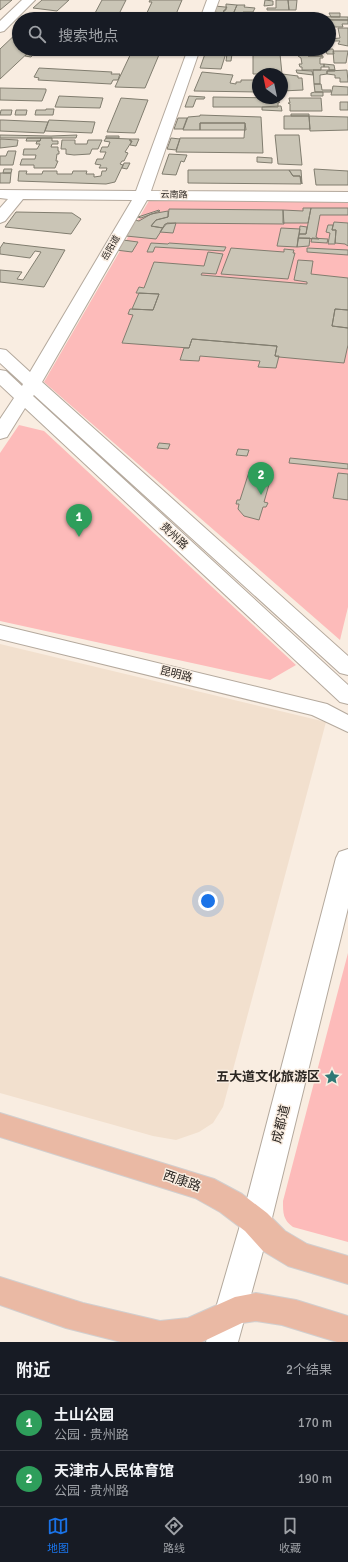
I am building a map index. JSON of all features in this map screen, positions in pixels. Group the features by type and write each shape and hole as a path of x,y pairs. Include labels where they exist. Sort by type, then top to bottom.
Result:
{"main road":[{"name":"西康路","path":"0,1125 204,1188 231,1203 256,1222 274,1241 300,1256 348,1270"},
{"path":"0,1291 73,1316 168,1337 185,1336 226,1328 247,1308 267,1307 348,1331"}],"street":[{"path":"17,12 29,0"},
{"path":"209,12 213,0"},
{"path":"0,28 12,16"},
{"name":"岳阳道","path":"0,433 28,390 142,195 192,56"},
{"name":"云南路","path":"0,194 348,197"},
{"path":"0,218 19,194"},
{"name":"贵州路","path":"0,354 28,390 348,697"},
{"name":"贵州路","path":"0,375 28,390 339,654 348,668"},
{"name":"昆明路","path":"0,632 319,709 348,724"},
{"name":"成都道","path":"226,1328 256,1222 348,858"}],"shaded area":[{"path":"150,199 348,201 348,607 340,640 44,382"},
{"path":"19,425 44,431 296,665 270,680 0,621 0,453"},
{"path":"0,644 326,722 223,1107 213,1123 199,1132 176,1140 153,1136 0,1093"},
{"name":"五大道文化旅游区","path":"348,953 348,1242 293,1227 285,1219 283,1201"}],"building":[{"path":"0,0 12,0 0,10"},
{"path":"42,0 69,0 57,11 33,8"},
{"path":"102,0 126,0 120,12 96,12"},
{"path":"150,0 182,0 177,12 147,12 152,2 149,2"},
{"path":"265,0 273,1 273,5 264,6"},
{"path":"276,0 288,0 289,10 267,10 267,8 276,8"},
{"path":"288,0 297,0 296,10 289,10"},
{"path":"226,4 237,5 234,12 223,12 224,10 226,10"},
{"path":"237,5 245,5 244,7 255,8 253,12 234,12"},
{"path":"215,6 227,7 224,12 213,12"},
{"path":"336,13 340,13 340,17 336,17"},
{"path":"336,17 348,17 348,20 336,20"},
{"path":"336,20 348,20 348,24 342,24 343,27 336,27"},
{"path":"338,28 348,28 348,46 338,44 340,41 336,41 336,38 340,38"},
{"path":"12,38 12,56 25,56 0,79 0,49"},
{"path":"336,51 348,51 346,63 334,63 333,56 336,56"},
{"path":"130,56 158,56 145,88 115,87"},
{"path":"204,56 225,56 221,69 200,68"},
{"path":"227,56 232,56 231,61 226,61"},
{"path":"253,56 280,56 281,68 253,68"},
{"path":"298,56 323,56 323,58 320,58 320,64 324,64 324,67 321,67 321,70 302,70 302,67 300,67 299,64 302,64 301,58"},
{"path":"324,64 334,65 335,70 329,70 329,67 324,67"},
{"path":"39,68 112,72 111,74 120,74 118,80 113,80 111,84 38,80 39,78 34,77"},
{"path":"296,70 312,71 313,75 297,73"},
{"path":"313,70 335,71 327,71 327,74 320,75 320,84 314,84"},
{"path":"347,70 348,82 340,82 340,78 335,78 335,75 327,74 327,71"},
{"path":"202,72 233,75 230,83 236,84 236,82 241,82 241,80 252,80 252,92 194,91"},
{"path":"288,75 302,78 303,90 288,91"},
{"path":"314,84 321,84 322,90 331,90 331,92 315,92"},
{"path":"333,86 348,87 348,95 331,95"},
{"path":"0,88 46,89 46,91 42,101 0,100"},
{"path":"323,92 323,96 311,96 311,93"},
{"path":"59,96 103,98 100,108 55,107"},
{"path":"189,96 205,97 204,99 196,99 193,107 185,107"},
{"path":"213,97 252,98 252,104 278,104 278,107 213,107"},
{"path":"121,98 148,100 135,133 107,132"},
{"path":"289,98 321,98 322,111 290,111 290,104 288,103 290,103"},
{"path":"340,102 348,102 348,110 340,110"},
{"path":"281,106 282,111 262,110 262,107"},
{"path":"54,109 53,115 35,115 36,110"},
{"path":"1,110 12,110 11,115 0,115"},
{"path":"16,110 27,110 26,115 15,115"},
{"path":"291,114 309,114 309,116 291,116"},
{"path":"200,115 261,117 263,153 176,152 180,138 244,138 245,123 200,123 200,130 183,130 188,117"},
{"path":"284,116 309,116 310,129 284,129"},
{"path":"309,116 348,117 348,130 310,131"},
{"path":"178,118 187,118 183,129 174,129"},
{"path":"0,120 48,122 44,133 0,131"},
{"path":"49,120 95,122 92,133 45,131"},
{"path":"200,123 245,123 246,130 200,130"},
{"path":"0,135 77,135 76,138 0,138"},
{"path":"275,135 299,135 302,165 278,164"},
{"path":"106,136 119,136 119,138 106,138"},
{"path":"27,138 41,138 40,141 26,141"},
{"path":"41,138 52,138 52,141 58,141 58,144 52,144 51,147 58,147 59,151 56,161 58,161 55,168 34,168 34,165 20,165 22,159 35,159 36,155 23,155 24,149 37,149 40,144 36,144 37,141 40,141"},
{"path":"106,138 130,139 130,141 132,141 125,152 128,153 124,161 120,164 123,165 115,182 106,184 18,181 19,171 27,171 26,174 42,174 43,171 57,171 57,174 72,174 73,171 87,171 86,174 94,174 94,177 101,176 102,171 106,171 107,168 99,168 101,165 95,164 97,159 103,159 106,152 100,152 102,147 108,147 110,142 104,141"},
{"path":"171,138 180,139 176,150 167,149"},
{"path":"0,139 18,140 17,146 0,148"},
{"path":"130,139 139,139 136,146 130,145 132,141 130,141"},
{"path":"62,140 75,140 75,144 87,144 88,140 102,140 98,149 92,149 90,154 74,155 66,154 66,149 61,149"},
{"path":"8,151 16,151 13,165 0,165 0,156 6,156"},
{"path":"169,154 187,155 184,162 181,161 176,175 162,174"},
{"path":"257,157 272,158 272,163 257,162"},
{"path":"124,163 130,163 127,169 122,168"},
{"path":"4,169 12,169 11,173 3,173"},
{"path":"314,169 348,171 348,185 316,185"},
{"path":"188,170 289,170 293,176 300,176 301,184 188,183"},
{"path":"289,170 301,170 302,184 300,176 293,176"},
{"path":"0,173 11,173 10,183 0,183"},
{"path":"303,208 311,208 308,223 283,223 283,210 303,211"},
{"path":"311,208 348,208 348,215 320,215 316,237 319,239 298,238 299,234 306,234"},
{"path":"169,209 283,210 284,224 167,223 163,228 151,226 156,220 168,217"},
{"path":"159,210 160,211 141,218 138,217"},
{"path":"168,211 168,217 156,220 151,226 163,228 156,239 126,236 135,220 139,221 151,214"},
{"path":"16,212 72,213 81,219 71,234 5,227"},
{"path":"334,222 348,223 348,246 345,244 335,243 336,230 332,230"},
{"path":"176,223 173,233 160,232 165,224"},
{"path":"328,225 333,225 332,230 336,230 335,244 328,244 330,233 326,232"},
{"path":"300,226 307,227 306,234 299,234"},
{"path":"281,228 300,229 297,247 277,246"},
{"path":"298,238 310,238 309,246 297,247"},
{"path":"312,238 328,239 327,243 311,242"},
{"path":"123,240 138,242 132,252 116,250"},
{"path":"4,242 65,250 44,287 0,282 0,270 22,272 17,279 23,280 41,252 35,251 30,258 0,254 0,248"},
{"path":"151,243 226,247 224,251 155,247 153,252 147,252"},
{"path":"231,248 284,252 284,249 294,250 293,253 295,253 288,279 221,274"},
{"path":"307,248 348,250 348,255 307,252"},
{"path":"208,252 223,254 216,274 202,273 201,275 307,284 307,282 294,280 298,260 313,261 311,274 348,278 348,310 335,309 332,326 348,328 348,345 344,363 275,356 277,346 192,339 189,348 122,343 133,315 128,314 130,309 153,310 159,294 136,293 139,287 144,288 154,262 204,266"},
{"path":"139,293 159,294 153,310 132,309"},
{"path":"335,309 348,310 348,328 332,326"},
{"path":"192,339 277,346 275,356 279,356 276,368 258,367 260,361 200,356 199,361 180,360 184,348 189,348"},
{"path":"159,443 170,444 168,449 157,448"},
{"path":"238,449 249,450 247,456 236,455"},
{"path":"290,458 348,464 348,469 289,463"},
{"path":"249,472 272,474 264,502 268,503 266,507 263,507 259,520 244,516 238,509 239,504 236,504 237,500 240,500"},
{"path":"338,473 348,474 348,500 333,498"}],"place":[{"name":"天津市人民体育馆","path":"261,495"},
{"name":"土山公园","path":"79,537"},
{"name":"五大道文化旅游区","path":"332,1077"}]}
